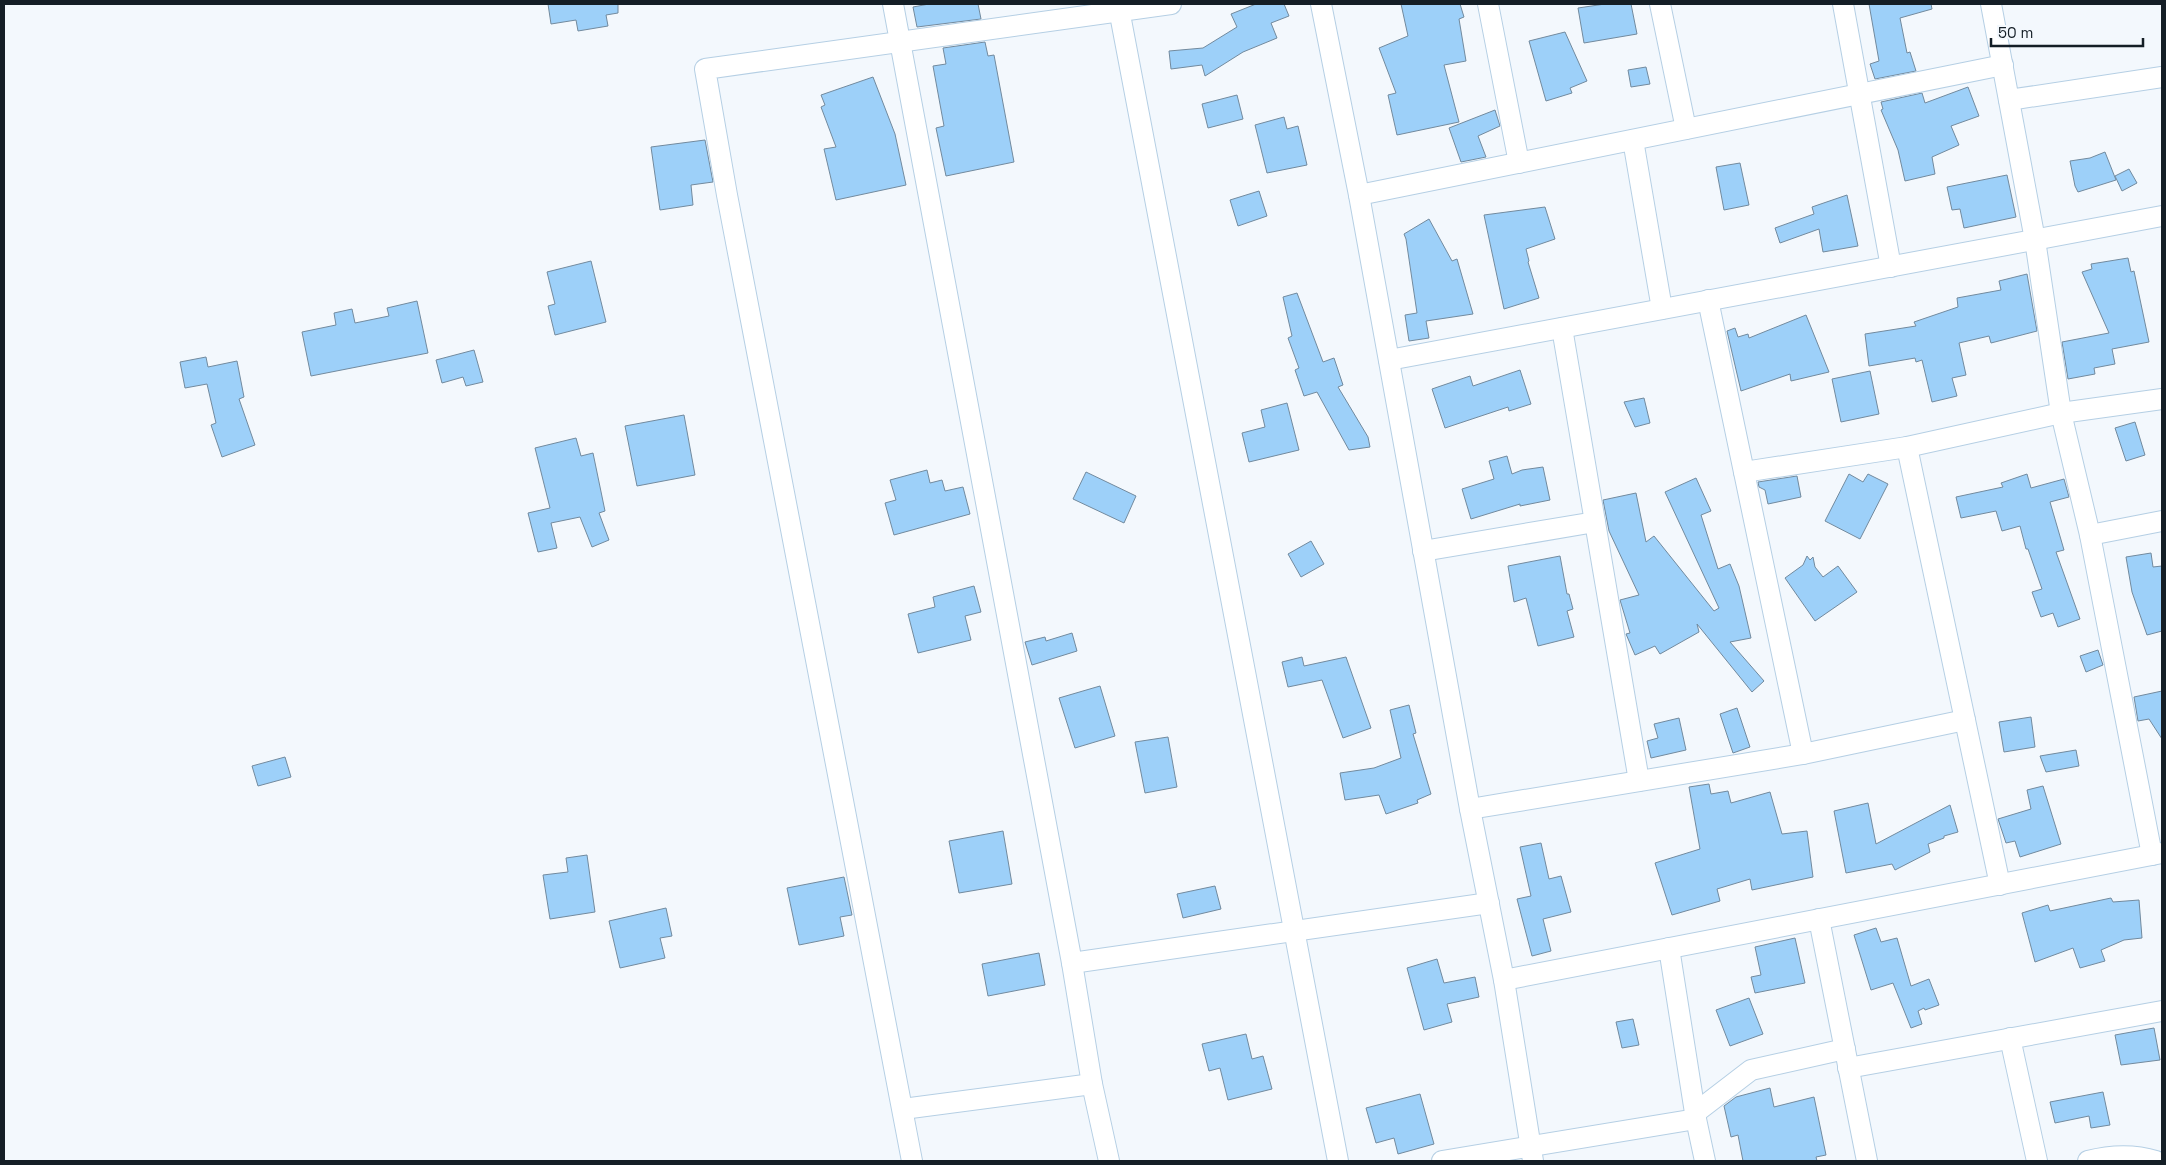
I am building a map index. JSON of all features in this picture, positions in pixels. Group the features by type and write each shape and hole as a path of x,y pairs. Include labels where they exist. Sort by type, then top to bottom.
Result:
{"street":[{"path":"893,4 1072,963 1092,1084 1109,1161"},
{"path":"912,1161 727,195 705,69 900,42 1119,8 1171,4"},
{"path":"1321,4 1359,196 1470,809 1504,980 1532,1154"},
{"path":"1488,4 1519,163"},
{"path":"1660,4 1686,129"},
{"path":"1842,4 1891,267"},
{"path":"1504,980 2157,854 2090,535 2061,413 2035,240 1991,4"},
{"path":"1119,8 1338,1161"},
{"path":"1359,196 2002,65"},
{"path":"2009,100 2162,77"},
{"path":"1633,140 1662,309"},
{"path":"1389,360 2162,216"},
{"path":"1708,300 1803,754"},
{"path":"1562,328 1640,781"},
{"path":"1744,472 1907,446 2061,413 2162,399"},
{"path":"1907,446 2000,884"},
{"path":"2090,535 2162,521"},
{"path":"1423,551 1595,522"},
{"path":"1470,809 1803,754 1965,720"},
{"path":"1072,963 1489,903"},
{"path":"1819,919 1868,1161"},
{"path":"1669,948 1705,1161"},
{"path":"1442,1161 1532,1154 1696,1116 1737,1079 1751,1070 2010,1038 2162,1011"},
{"path":"2010,1038 2037,1161"},
{"path":"903,1109 1092,1084"},
{"path":"2088,1161 2103,1157 2128,1155 2156,1161"}],"building":[{"path":"548,4 618,4 618,13 606,15 608,26 578,31 576,20 551,24"},
{"path":"929,4 978,4 981,19 917,27 913,7"},
{"path":"1256,4 1284,4 1289,16 1271,23 1277,38 1243,52 1205,76 1202,65 1171,69 1169,51 1203,48 1237,27 1231,14"},
{"path":"1401,4 1460,4 1464,17 1459,19 1466,61 1444,65 1459,122 1397,135 1388,95 1396,93 1379,48 1408,36"},
{"path":"1605,4 1631,4 1637,34 1584,43 1578,8"},
{"path":"1869,4 1931,4 1932,9 1900,18 1907,53 1910,52 1916,71 1875,79 1870,64 1879,61"},
{"path":"1565,32 1587,81 1570,88 1572,93 1546,101 1529,41"},
{"path":"985,42 988,56 994,55 1014,162 946,176 936,128 944,126 933,66 946,64 943,48"},
{"path":"1646,67 1650,84 1631,87 1628,70"},
{"path":"873,77 895,134 906,185 836,200 824,149 836,147 821,107 825,105 821,95"},
{"path":"1968,87 1979,116 1951,126 1959,145 1932,157 1935,174 1905,181 1898,150 1881,110 1883,109 1881,102 1922,93 1925,103"},
{"path":"1237,95 1243,119 1208,128 1202,104"},
{"path":"1495,110 1500,126 1478,136 1486,157 1461,162 1449,128"},
{"path":"1284,117 1287,129 1298,126 1307,165 1267,173 1255,125"},
{"path":"705,140 713,182 691,185 693,205 660,210 651,147"},
{"path":"2105,152 2116,180 2078,192 2070,161 2090,158"},
{"path":"1740,163 1749,205 1724,210 1716,167"},
{"path":"2129,169 2137,183 2122,191 2115,176"},
{"path":"2007,175 2016,217 1964,228 1960,209 1952,210 1947,187"},
{"path":"1259,191 1267,216 1238,226 1230,200"},
{"path":"1847,195 1858,246 1823,252 1819,229 1780,243 1775,228 1814,214 1812,207"},
{"path":"1545,207 1555,239 1526,249 1539,298 1504,309 1484,215"},
{"path":"1429,219 1452,261 1457,259 1473,314 1426,321 1429,338 1409,341 1405,315 1417,313 1404,234"},
{"path":"2128,258 2131,272 2134,271 2149,342 2112,349 2115,364 2094,368 2095,374 2068,379 2062,342 2109,333 2082,272 2092,269 2091,264"},
{"path":"591,261 606,322 555,335 548,306 555,304 547,272"},
{"path":"2027,274 2037,331 1991,343 1989,336 1959,343 1966,375 1952,378 1957,396 1932,402 1922,360 1916,362 1915,358 1869,366 1865,334 1916,326 1914,322 1958,307 1957,298 2001,290 1999,281"},
{"path":"1297,293 1323,362 1334,358 1343,385 1338,387 1368,437 1370,447 1349,450 1317,392 1304,396 1295,370 1299,368 1288,338 1292,336 1283,297"},
{"path":"417,301 428,353 311,376 302,332 336,325 334,313 352,309 355,323 389,316 387,308"},
{"path":"1806,315 1829,372 1791,381 1790,374 1741,391 1727,331 1735,328 1738,337 1748,334 1749,338"},
{"path":"474,350 483,382 466,386 463,377 442,383 436,360"},
{"path":"206,357 208,367 237,361 244,397 239,399 255,445 222,457 211,425 216,423 207,384 185,388 180,362"},
{"path":"1520,370 1531,404 1509,411 1508,407 1445,428 1432,389 1470,376 1473,386"},
{"path":"1870,371 1879,414 1841,422 1832,379"},
{"path":"1644,398 1650,423 1635,427 1624,402"},
{"path":"1287,403 1299,450 1249,462 1242,433 1265,427 1261,410"},
{"path":"684,415 695,475 637,486 625,426"},
{"path":"2135,422 2145,455 2126,461 2115,428"},
{"path":"576,438 581,456 593,453 605,511 599,513 609,540 592,547 580,517 551,523 557,548 538,552 528,513 550,508 535,448"},
{"path":"1507,456 1512,474 1522,470 1543,467 1550,500 1520,506 1520,504 1471,519 1462,489 1494,479 1489,461"},
{"path":"927,470 930,483 942,480 945,491 963,487 970,514 894,535 885,503 896,500 890,480"},
{"path":"1086,472 1136,496 1124,523 1073,499"},
{"path":"1849,474 1863,482 1868,474 1888,484 1860,539 1825,521"},
{"path":"2027,474 2031,488 2064,479 2069,497 2050,502 2064,550 2056,552 2080,619 2058,627 2053,613 2041,617 2032,592 2042,589 2028,549 2026,549 2020,526 2002,531 1996,511 1961,518 1956,497 2003,487 2001,483"},
{"path":"1797,476 1801,497 1768,504 1765,490 1759,487 1758,482"},
{"path":"1696,478 1711,511 1701,515 1718,569 1730,564 1739,586 1751,638 1730,642 1764,681 1752,692 1697,624 1699,632 1660,654 1655,646 1635,655 1626,634 1630,633 1620,600 1639,595 1609,531 1603,500 1636,493 1646,542 1654,536 1714,611 1719,608 1665,492"},
{"path":"1311,541 1324,564 1301,577 1288,554"},
{"path":"2151,553 2153,567 2162,566 2162,631 2147,635 2132,592 2126,557"},
{"path":"1560,556 1567,594 1569,594 1573,609 1567,611 1574,637 1538,646 1526,598 1514,602 1508,566"},
{"path":"1807,556 1810,560 1813,557 1815,567 1823,577 1838,566 1857,592 1815,621 1785,578 1803,565"},
{"path":"974,586 981,612 965,616 971,640 918,653 908,614 935,607 933,597"},
{"path":"1072,633 1077,651 1032,665 1025,642 1045,637 1046,641"},
{"path":"2098,650 2103,665 2086,672 2080,656"},
{"path":"1302,657 1304,666 1346,657 1371,728 1343,738 1322,680 1288,687 1282,662"},
{"path":"1100,686 1115,736 1075,748 1059,698"},
{"path":"2162,691 2162,739 2149,719 2138,721 2134,697"},
{"path":"1409,705 1416,733 1413,734 1431,794 1417,800 1418,803 1386,814 1379,795 1345,800 1340,773 1374,768 1401,758 1390,710"},
{"path":"1737,708 1750,747 1733,753 1720,714"},
{"path":"2031,717 2035,747 2004,752 1999,722"},
{"path":"1679,718 1686,750 1651,758 1647,741 1658,738 1654,724"},
{"path":"1168,737 1177,787 1145,793 1135,742"},
{"path":"2076,750 2079,766 2046,772 2040,756"},
{"path":"285,757 291,777 258,786 252,766"},
{"path":"1709,784 1711,794 1728,791 1731,803 1770,792 1782,834 1807,831 1813,877 1752,890 1750,879 1717,889 1720,901 1672,915 1655,863 1700,849 1689,787"},
{"path":"2043,786 2061,844 2020,857 2015,841 2006,843 1998,819 2031,809 2027,790"},
{"path":"1868,803 1876,844 1950,805 1958,832 1928,844 1930,852 1895,870 1892,864 1846,873 1834,811"},
{"path":"1003,831 1012,884 959,893 949,841"},
{"path":"1541,843 1549,879 1561,876 1571,912 1543,919 1551,951 1532,956 1517,899 1531,896 1520,847"},
{"path":"587,855 595,912 550,919 543,875 568,872 566,858"},
{"path":"844,877 852,915 840,917 844,936 799,945 787,888"},
{"path":"1215,886 1221,909 1183,918 1177,894"},
{"path":"2111,898 2113,902 2139,900 2142,938 2124,940 2101,950 2105,961 2080,968 2073,948 2035,962 2022,913 2048,905 2050,911"},
{"path":"666,908 672,936 660,938 665,958 620,968 609,921"},
{"path":"1876,928 1881,942 1897,938 1911,986 1929,979 1939,1005 1918,1011 1922,1024 1911,1028 1893,983 1871,990 1854,935"},
{"path":"1795,938 1805,983 1755,993 1751,977 1761,975 1755,947"},
{"path":"1039,953 1045,985 988,996 982,964"},
{"path":"1437,959 1444,983 1475,977 1479,997 1447,1004 1452,1022 1424,1030 1407,968"},
{"path":"1749,998 1763,1034 1730,1046 1716,1010"},
{"path":"1633,1019 1639,1045 1622,1048 1616,1022"},
{"path":"2154,1028 2160,1060 2121,1065 2115,1035"},
{"path":"1246,1034 1252,1059 1263,1056 1272,1089 1228,1100 1220,1068 1209,1071 1202,1044"},
{"path":"1770,1088 1774,1107 1814,1097 1826,1155 1816,1157 1817,1161 1743,1161 1738,1135 1731,1137 1724,1106 1736,1097"},
{"path":"2103,1092 2110,1125 2091,1128 2089,1116 2055,1123 2050,1102"},
{"path":"1420,1094 1434,1144 1398,1154 1394,1138 1376,1143 1366,1108"}]}
